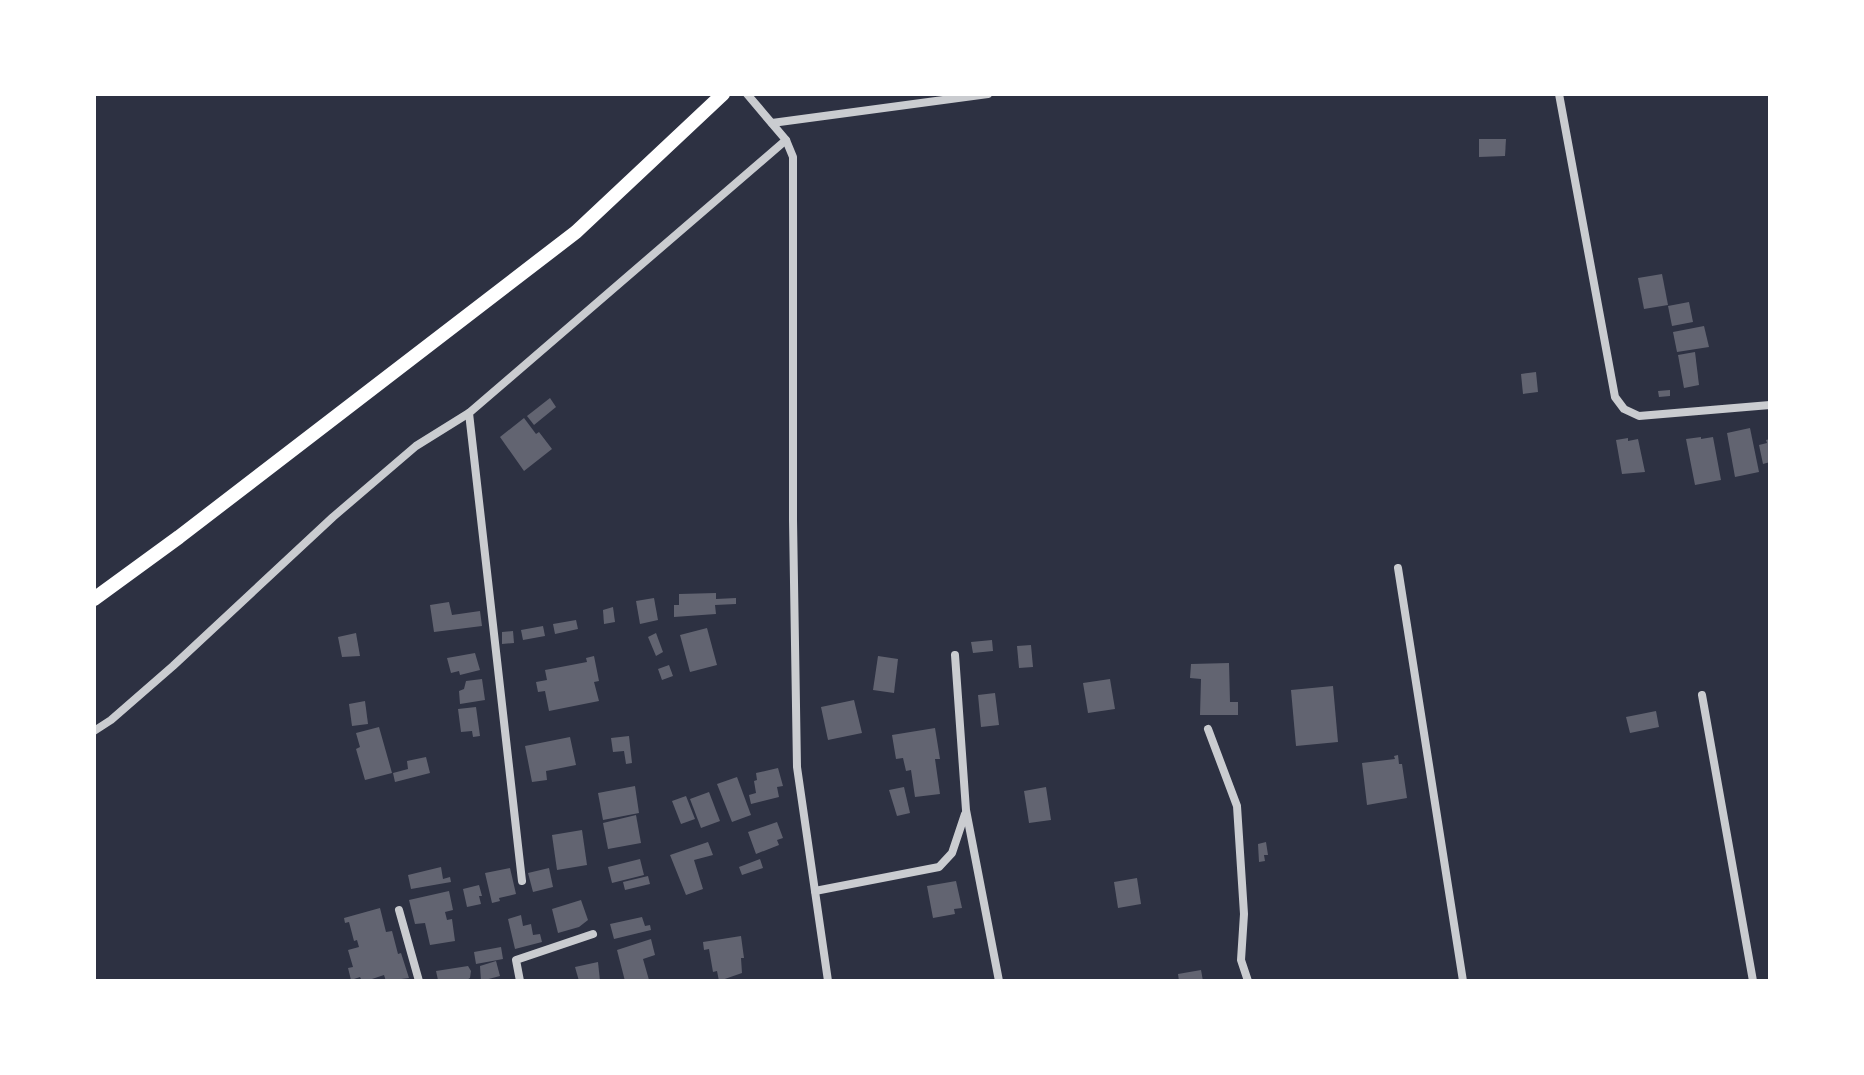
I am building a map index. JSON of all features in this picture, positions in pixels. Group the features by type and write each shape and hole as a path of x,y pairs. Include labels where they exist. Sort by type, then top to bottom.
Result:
{"main road":[{"path":"94,599 576,232 723,94"}],"street":[{"path":"747,94 786,140 793,157 797,767 828,981"},
{"path":"772,123 988,94"},
{"path":"1559,94 1615,397 1624,409 1639,416 1770,405"},
{"path":"94,731 173,666 345,507 416,446 469,413 786,140"},
{"path":"469,413 522,881"},
{"path":"1398,568 1463,981"},
{"path":"955,655 966,810 999,981"},
{"path":"1702,695 1753,981"},
{"path":"1208,729 1237,806 1244,914 1241,960 1248,981"},
{"path":"815,891 939,867 952,853 966,810"},
{"path":"399,910 419,981"},
{"path":"520,981 516,960 593,934"}],"building":[{"path":"1479,139 1506,139 1505,156 1479,157"},
{"path":"1662,274 1668,305 1644,309 1638,278"},
{"path":"1689,302 1693,322 1672,326 1668,306"},
{"path":"1704,326 1709,347 1677,352 1673,332"},
{"path":"1695,352 1699,385 1684,388 1678,355"},
{"path":"1536,372 1538,392 1523,394 1521,374"},
{"path":"1670,390 1670,396 1659,397 1658,391"},
{"path":"550,398 556,407 534,425 527,416"},
{"path":"524,418 552,449 524,471 500,437"},
{"path":"1750,428 1759,472 1735,477 1727,433"},
{"path":"1713,437 1721,480 1695,485 1686,439"},
{"path":"1628,438 1628,441 1638,439 1645,472 1622,474 1616,440"},
{"path":"1770,439 1770,462 1763,464 1759,445"},
{"path":"716,593 716,599 736,598 736,604 715,605 716,614 674,617 674,605 679,605 679,594"},
{"path":"654,598 658,620 640,624 636,601"},
{"path":"449,602 452,615 480,611 482,626 434,632 430,605"},
{"path":"613,607 615,622 604,624 603,610"},
{"path":"576,620 578,629 555,634 553,624"},
{"path":"543,626 545,636 523,640 521,630"},
{"path":"707,628 717,665 690,672 680,635"},
{"path":"513,631 514,643 502,644 502,632"},
{"path":"356,633 360,656 342,657 338,637"},
{"path":"656,633 663,652 656,656 648,637"},
{"path":"992,640 993,651 973,653 971,642"},
{"path":"1031,645 1033,667 1019,668 1017,646"},
{"path":"475,653 480,670 460,675 459,671 451,673 447,658"},
{"path":"594,656 599,681 594,682 599,701 549,711 545,691 538,692 536,682 547,680 545,670 587,662 586,658"},
{"path":"878,656 898,659 894,693 873,690"},
{"path":"1229,663 1230,702 1238,702 1238,715 1200,715 1201,679 1190,678 1191,664"},
{"path":"669,665 673,676 662,680 658,669"},
{"path":"482,679 485,700 460,704 459,691 464,689 466,681"},
{"path":"1110,679 1115,709 1088,713 1083,683"},
{"path":"1333,686 1338,742 1296,746 1291,690"},
{"path":"995,693 999,725 981,727 978,695"},
{"path":"854,700 862,733 828,740 821,707"},
{"path":"365,701 368,724 352,726 349,704"},
{"path":"476,707 480,736 473,737 472,731 461,732 458,709"},
{"path":"1656,711 1659,727 1630,733 1626,717"},
{"path":"379,727 392,773 365,780 356,749 360,747 356,733"},
{"path":"935,728 940,759 935,759 940,794 915,797 911,770 906,771 903,758 896,759 892,735"},
{"path":"629,736 632,763 626,764 624,751 613,752 611,738"},
{"path":"570,737 576,765 546,771 547,780 532,782 525,746"},
{"path":"1398,755 1407,798 1367,805 1362,763 1395,759 1394,756"},
{"path":"426,757 430,773 395,782 393,773 408,769 407,761"},
{"path":"778,768 783,786 777,787 779,797 751,804 749,795 756,793 756,773"},
{"path":"737,777 751,815 732,822 717,784"},
{"path":"635,786 639,813 603,820 598,793"},
{"path":"904,787 910,813 897,816 889,790"},
{"path":"1046,787 1051,820 1029,823 1024,791"},
{"path":"709,792 720,821 701,828 690,799"},
{"path":"686,796 695,819 681,824 672,801"},
{"path":"636,815 641,843 608,849 603,823"},
{"path":"777,822 783,838 777,840 779,845 756,854 748,832"},
{"path":"582,830 587,865 557,870 552,835"},
{"path":"708,842 713,855 694,860 703,889 686,895 670,855"},
{"path":"1266,842 1268,855 1264,855 1265,861 1259,862 1258,844"},
{"path":"640,859 644,875 612,883 608,867"},
{"path":"760,859 763,868 742,875 739,867"},
{"path":"441,867 443,879 450,877 451,882 411,889 408,875"},
{"path":"510,868 516,894 492,903 485,873"},
{"path":"549,868 553,887 533,892 528,873"},
{"path":"648,876 650,884 625,890 623,882"},
{"path":"1137,878 1141,904 1118,908 1114,882"},
{"path":"956,881 962,908 954,909 955,914 933,918 927,886"},
{"path":"479,885 481,904 467,907 463,889"},
{"path":"449,891 453,910 445,912 447,920 452,919 455,941 430,945 425,923 415,924 409,900"},
{"path":"581,900 588,920 579,927 558,933 552,909"},
{"path":"380,908 386,932 392,931 409,978 386,981 384,975 366,981 360,977 351,980 348,968 353,967 348,950 359,947 357,940 354,941 349,922 345,923 344,918"},
{"path":"521,915 523,926 531,924 533,935 540,934 542,942 515,949 508,919"},
{"path":"642,917 645,926 650,925 651,930 614,939 610,924"},
{"path":"741,936 744,958 741,958 742,973 719,981 717,971 713,972 709,949 704,950 703,942"},
{"path":"651,939 655,955 643,959 649,980 625,981 617,950"},
{"path":"501,947 503,959 476,964 474,952"},
{"path":"496,961 500,976 481,981 480,966"},
{"path":"598,962 600,981 579,981 575,967"},
{"path":"468,966 470,978 465,981 438,980 436,971"},
{"path":"1201,970 1203,981 1179,981 1178,974"}]}
